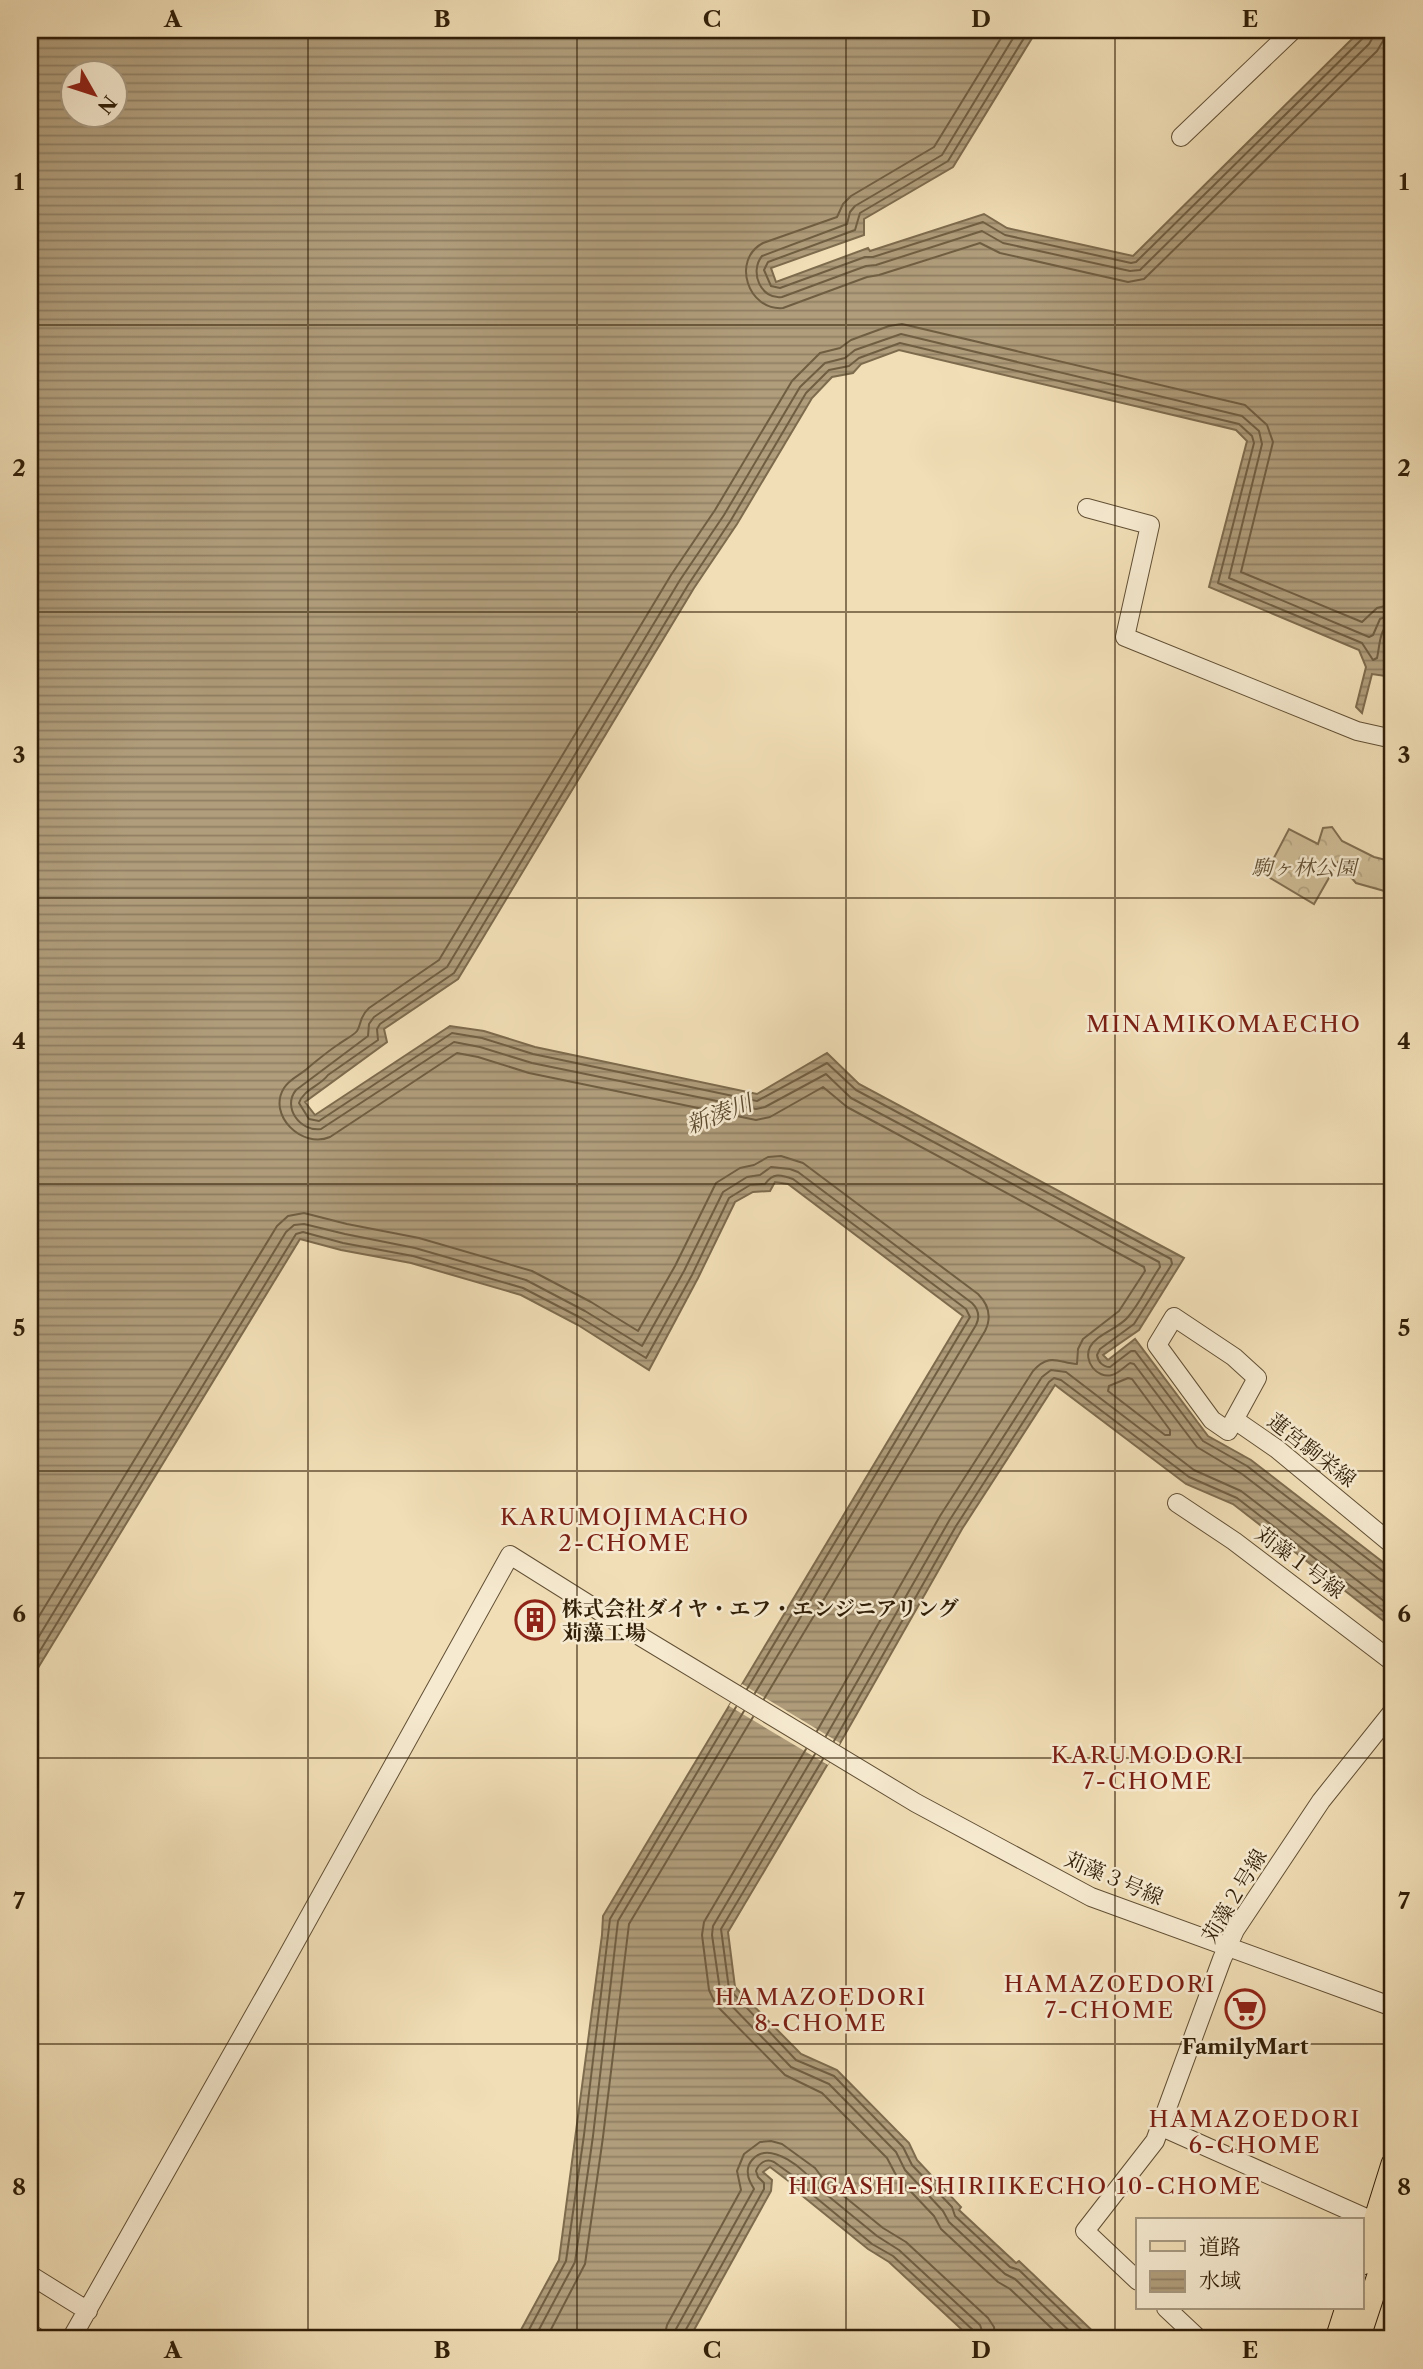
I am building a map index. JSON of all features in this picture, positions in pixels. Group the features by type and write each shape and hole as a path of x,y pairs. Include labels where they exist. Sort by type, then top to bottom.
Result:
{"main road":[{"path":"1364,2296 1384,2228 1393,2164"},
{"path":"1364,2260 1384,2228"},
{"path":"1347,2310 1352,2337"},
{"path":"1352,2337 1360,2310"}],"street":[{"path":"1181,137 1293,30"},
{"path":"1087,508 1150,525 1125,638 1357,732 1393,739"},
{"path":"1174,1317 1234,1357 1257,1378 1235,1420 1228,1432 1212,1420 1157,1345 1174,1317"},
{"name":"蓮宮駒栄線","path":"1235,1420 1277,1449 1393,1545"},
{"name":"苅藻１号線","path":"1177,1503 1234,1541 1393,1662"},
{"name":"苅藻３号線","path":"88,2311 510,1555 916,1803 1091,1897 1393,2007"},
{"name":"苅藻２号線","path":"1136,2279 1084,2231 1155,2141 1227,1945 1235,1930 1321,1801 1393,1711"},
{"path":"1162,2127 1362,2218"},
{"path":"1364,2219 1384,2228"},
{"path":"30,2275 88,2311 71,2339"},
{"path":"1168,2310 1199,2339"},
{"path":"30,2333 39,2339"}],"green space":[{"name":"駒ヶ林公園","path":"1393,824 1393,880 1388,892 1356,883 1338,862 1314,904 1265,875 1289,829 1318,844 1323,828 1332,827 1342,841 1386,860"}],"water":[{"name":"新湊川","path":"30,30 1037,30 953,167 864,219 864,235 771,268 776,282 868,248 870,251 984,214 1007,228 1133,256 1361,30 1393,30 1393,615 1384,661 1389,669 1393,669 1393,677 1372,674 1362,713 1356,707 1366,667 1359,650 1209,587 1247,441 1236,430 899,350 861,364 853,373 832,377 812,398 458,979 384,1029 387,1042 305,1102 315,1115 450,1026 484,1031 535,1047 757,1094 827,1053 859,1084 1184,1258 1139,1330 1103,1355 1108,1360 1135,1339 1208,1436 1251,1460 1393,1570 1393,1628 1233,1504 1186,1484 1055,1385 962,1529 728,1932 735,1987 801,2054 837,2070 909,2143 917,2160 961,2207 959,2210 1016,2263 1019,2261 1101,2339 972,2339 889,2262 868,2249 770,2167 763,2172 772,2180 771,2191 689,2339 516,2339 559,2260 603,1916 963,1316 788,1184 775,1182 770,1191 753,1192 735,1202 649,1370 578,1325 521,1295 411,1263 300,1239 30,1681"}],"pier":[{"path":"742,1684 840,1743 828,1765 729,1706"}],"place":[{"name":"株式会社ダイヤ・エフ・エンジニアリング 苅藻工場","path":"535,1620"},
{"name":"FamilyMart","path":"1245,2009"}],"district":[{"name":"MINAMIKOMAECHO","path":"1224,1024"},
{"name":"KARUMOJIMACHO 2-CHOME","path":"625,1530"},
{"name":"KARUMODORI 7-CHOME","path":"1148,1768"},
{"name":"HAMAZOEDORI 7-CHOME","path":"1110,1997"},
{"name":"HAMAZOEDORI 8-CHOME","path":"821,2010"},
{"name":"HAMAZOEDORI 6-CHOME","path":"1255,2132"},
{"name":"HIGASHI-SHIRIIKECHO 10-CHOME","path":"1025,2186"}]}
